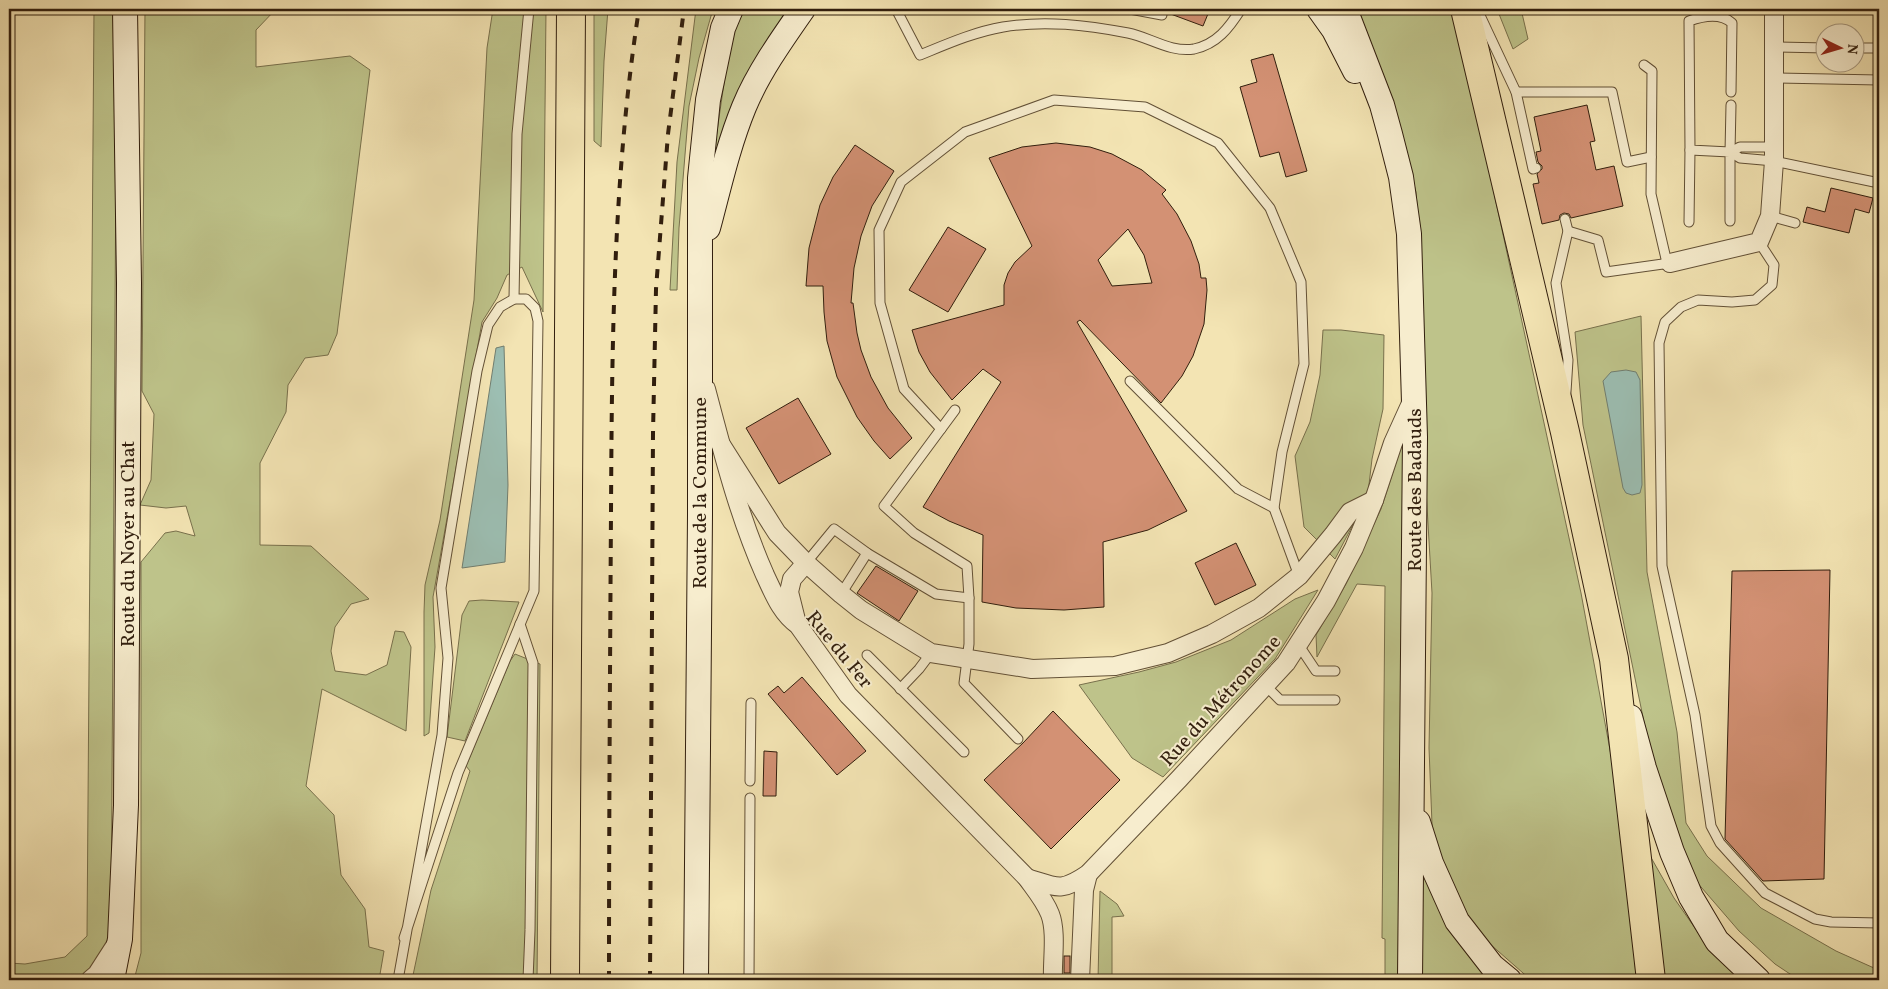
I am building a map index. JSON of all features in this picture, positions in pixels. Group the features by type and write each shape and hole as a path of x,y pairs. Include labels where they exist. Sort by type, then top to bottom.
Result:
{"main road":[{"name":"Route du Noyer au Chat","path":"112,980 120,939 126,805 129,283 125,9"},
{"name":"Route du Noyer au Chat","path":"129,283 136,200 137,9"},
{"path":"565,980 571,9"},
{"name":"Route de la Commune","path":"696,980 700,535 700,178 708,100 724,28 731,9"},
{"path":"700,261 728,154 744,106 775,48 802,9"},
{"path":"1318,9 1334,30 1360,82 1390,134"},
{"name":"Route des Badauds","path":"1345,9 1382,105 1401,177 1409,234 1415,437 1410,980"},
{"path":"1465,9 1565,432 1614,659 1644,768 1672,852 1691,897 1717,941 1758,980"},
{"path":"1614,659 1651,980"},
{"path":"1412,804 1431,863 1456,921 1492,966 1509,980"},
{"name":"Route du Noyer au Chat","path":"126,805 134,939 128,980"}],"street":[{"path":"1668,263 1759,242 1770,216 1774,154 1774,9"},
{"name":"Rue du Fer","path":"699,365 736,503 753,549 780,605 787,617 798,625 848,695 1027,878 1044,902 1051,916 1053,929 1052,980"},
{"name":"Rue du Métronome","path":"1027,878 1063,887 1072,885 1088,874 1286,663 1326,601 1354,548 1374,500 1393,442 1414,397"},
{"path":"720,443 777,533 806,563 861,610 931,653 1032,669 1115,666 1168,653 1212,634 1259,608 1299,576 1350,512 1374,500"},
{"path":"798,625 789,592 792,579 806,563"},
{"path":"1080,980 1084,890 1088,874"},
{"path":"90,980 97,974 120,939"}],"lane":[{"path":"514,299 517,134 529,9"},
{"path":"896,9 920,55 962,38 1002,27 1042,23 1078,24 1131,33 1169,47 1193,49 1216,40 1230,26 1241,9"},
{"path":"1130,9 1162,15"},
{"path":"1477,9 1516,92 1533,169 1536,168"},
{"path":"1689,222 1689,21 1702,16 1725,17 1732,23 1731,92"},
{"path":"1775,47 1816,48"},
{"path":"1866,48 1879,48"},
{"path":"1568,231 1598,240 1606,272 1668,263 1651,194 1652,71 1644,65"},
{"path":"1774,78 1879,80"},
{"path":"1516,92 1612,92 1627,162 1651,157"},
{"path":"941,429 904,389 880,303 879,230 900,182 965,132 1054,100 1144,106 1218,144 1270,208 1301,282 1304,364 1282,452 1274,508 1299,576"},
{"path":"1730,221 1731,105"},
{"path":"1730,152 1740,147 1774,154 1822,170 1879,184"},
{"path":"1690,150 1730,152 1740,158 1774,154"},
{"path":"1770,216 1795,223"},
{"path":"1565,432 1568,360 1556,283 1568,231 1566,219"},
{"path":"1759,242 1774,265 1772,285 1755,300 1732,302 1698,300 1681,307 1665,322 1659,343 1662,566 1695,715 1712,826 1720,843 1765,893 1814,919 1831,922 1879,922"},
{"path":"398,980 404,938 442,735 448,658 441,588 477,371 488,325 500,307 514,299 526,299 535,308 538,321 534,591 458,773 404,938"},
{"path":"1130,381 1238,489 1274,508"},
{"path":"955,410 884,506 914,533 967,566 970,598 969,644 964,683 1018,739"},
{"path":"806,563 834,529 867,553 936,594 970,598"},
{"path":"841,594 867,553"},
{"path":"520,624 532,663 528,980"},
{"path":"1298,644 1316,671 1335,671"},
{"path":"900,689 931,653"},
{"path":"867,655 964,752"},
{"path":"1265,686 1280,700 1335,700"},
{"path":"750,782 751,703"},
{"path":"749,980 750,798"}],"green space":[{"path":"94,9 113,9 116,156 111,940 96,967 78,980 27,980 9,971 9,963 25,964 65,957 87,936"},
{"path":"145,9 276,9 256,30 256,67 350,56 370,70 337,334 328,355 305,358 288,385 286,412 260,463 260,545 311,546 369,599 351,604 335,627 331,651 335,671 366,675 387,665 395,631 404,632 411,647 406,731 322,689 306,786 334,815 341,875 365,909 369,947 384,951 379,980 134,980 141,953 141,562 165,533 176,531 195,536 186,506 166,508 140,505 151,480 154,414 142,391"},
{"path":"493,9 546,9 543,312 522,267 507,275 497,298 482,322 433,597 435,647 429,733 424,736 425,585 440,520 474,300 487,48"},
{"path":"594,9 608,9 601,147 594,141"},
{"path":"696,9 713,9 699,58 689,106 679,228 677,290 670,290 677,162"},
{"path":"741,9 792,9 712,166 730,42"},
{"path":"1354,9 1454,9 1581,593 1615,777 1633,925 1636,980 1531,980 1482,937 1459,908 1438,859 1432,824 1429,748 1432,593 1426,489 1420,245 1416,192 1391,101"},
{"path":"1497,9 1521,9 1528,39 1513,49"},
{"path":"1641,316 1647,572 1677,732 1686,823 1707,856 1761,908 1836,951 1874,968 1876,980 1799,980 1775,964 1739,931 1695,880 1664,800 1652,761 1583,425 1575,332"},
{"path":"1323,330 1384,335 1383,409 1372,459 1368,493 1347,505 1317,540 1304,527 1295,456 1310,422 1320,375"},
{"path":"1404,438 1399,980 1385,980 1385,939 1382,938 1385,586 1357,584 1317,657 1316,635 1346,584 1381,509"},
{"path":"1358,515 1335,559 1329,553"},
{"path":"1318,590 1275,659 1163,777 1132,758 1079,685 1176,662 1231,640 1295,599"},
{"path":"469,601 519,602 465,741 447,737 462,615"},
{"path":"515,654 540,664 537,980 412,980 431,890 470,771 466,766 510,661"},
{"path":"1421,852 1496,980 1420,980"},
{"path":"1649,854 1674,898 1711,951 1740,980 1665,980"},
{"path":"1100,891 1117,904 1124,916 1112,917 1112,980 1098,980"}],"water":[{"path":"504,346 508,485 505,562 462,568 496,348"},
{"path":"1626,370 1636,372 1640,380 1642,485 1640,493 1632,495 1626,493 1623,488 1603,381 1611,372"}],"building":[{"path":"1163,9 1210,9 1203,26 1168,13"},
{"path":"1273,54 1307,171 1286,177 1279,152 1260,157 1240,87 1257,82 1251,60"},
{"path":"1587,105 1595,141 1590,142 1596,170 1614,166 1623,206 1571,218 1569,214 1564,213 1560,215 1559,220 1542,224 1533,184 1539,183 1537,174 1542,169 1536,152 1541,151 1534,117"},
{"path":"1056,143 1090,147 1112,154 1142,170 1166,190 1162,194 1177,214 1191,241 1199,264 1201,278 1206,278 1207,290 1204,324 1193,356 1182,376 1161,403 1080,320 1077,322 1187,511 1148,530 1103,542 1104,607 1064,610 1016,608 982,602 983,535 949,521 923,507 1001,382 983,369 952,400 930,372 919,352 912,330 1004,305 1004,285 1008,273 1015,262 1032,246 989,158 1022,147","holes":["1128,229 1144,255 1152,283 1112,286 1098,260"]},
{"path":"855,145 894,171 872,206 861,236 854,268 851,303 853,303 861,350 871,377 888,408 912,438 890,459 857,417 837,377 827,341 823,286 806,286 809,248 820,205 833,177"},
{"path":"1831,188 1873,198 1869,213 1855,209 1849,233 1803,222 1807,207 1825,212"},
{"path":"948,227 986,249 948,312 909,290"},
{"path":"798,398 831,454 779,484 746,428"},
{"path":"1236,543 1256,585 1215,605 1195,563"},
{"path":"876,566 918,591 899,621 857,593"},
{"path":"1830,570 1824,879 1763,881 1725,839 1732,571"},
{"path":"802,677 866,751 837,775 768,694 778,686 784,693"},
{"path":"1053,711 1120,780 1051,849 984,780"},
{"path":"764,751 777,752 776,796 763,796"},
{"path":"1064,956 1070,956 1070,973 1064,973"}],"railway":[{"path":"609,980 613,322 624,134 639,9"},
{"path":"650,980 653,433 656,289 668,134 684,9"}]}
